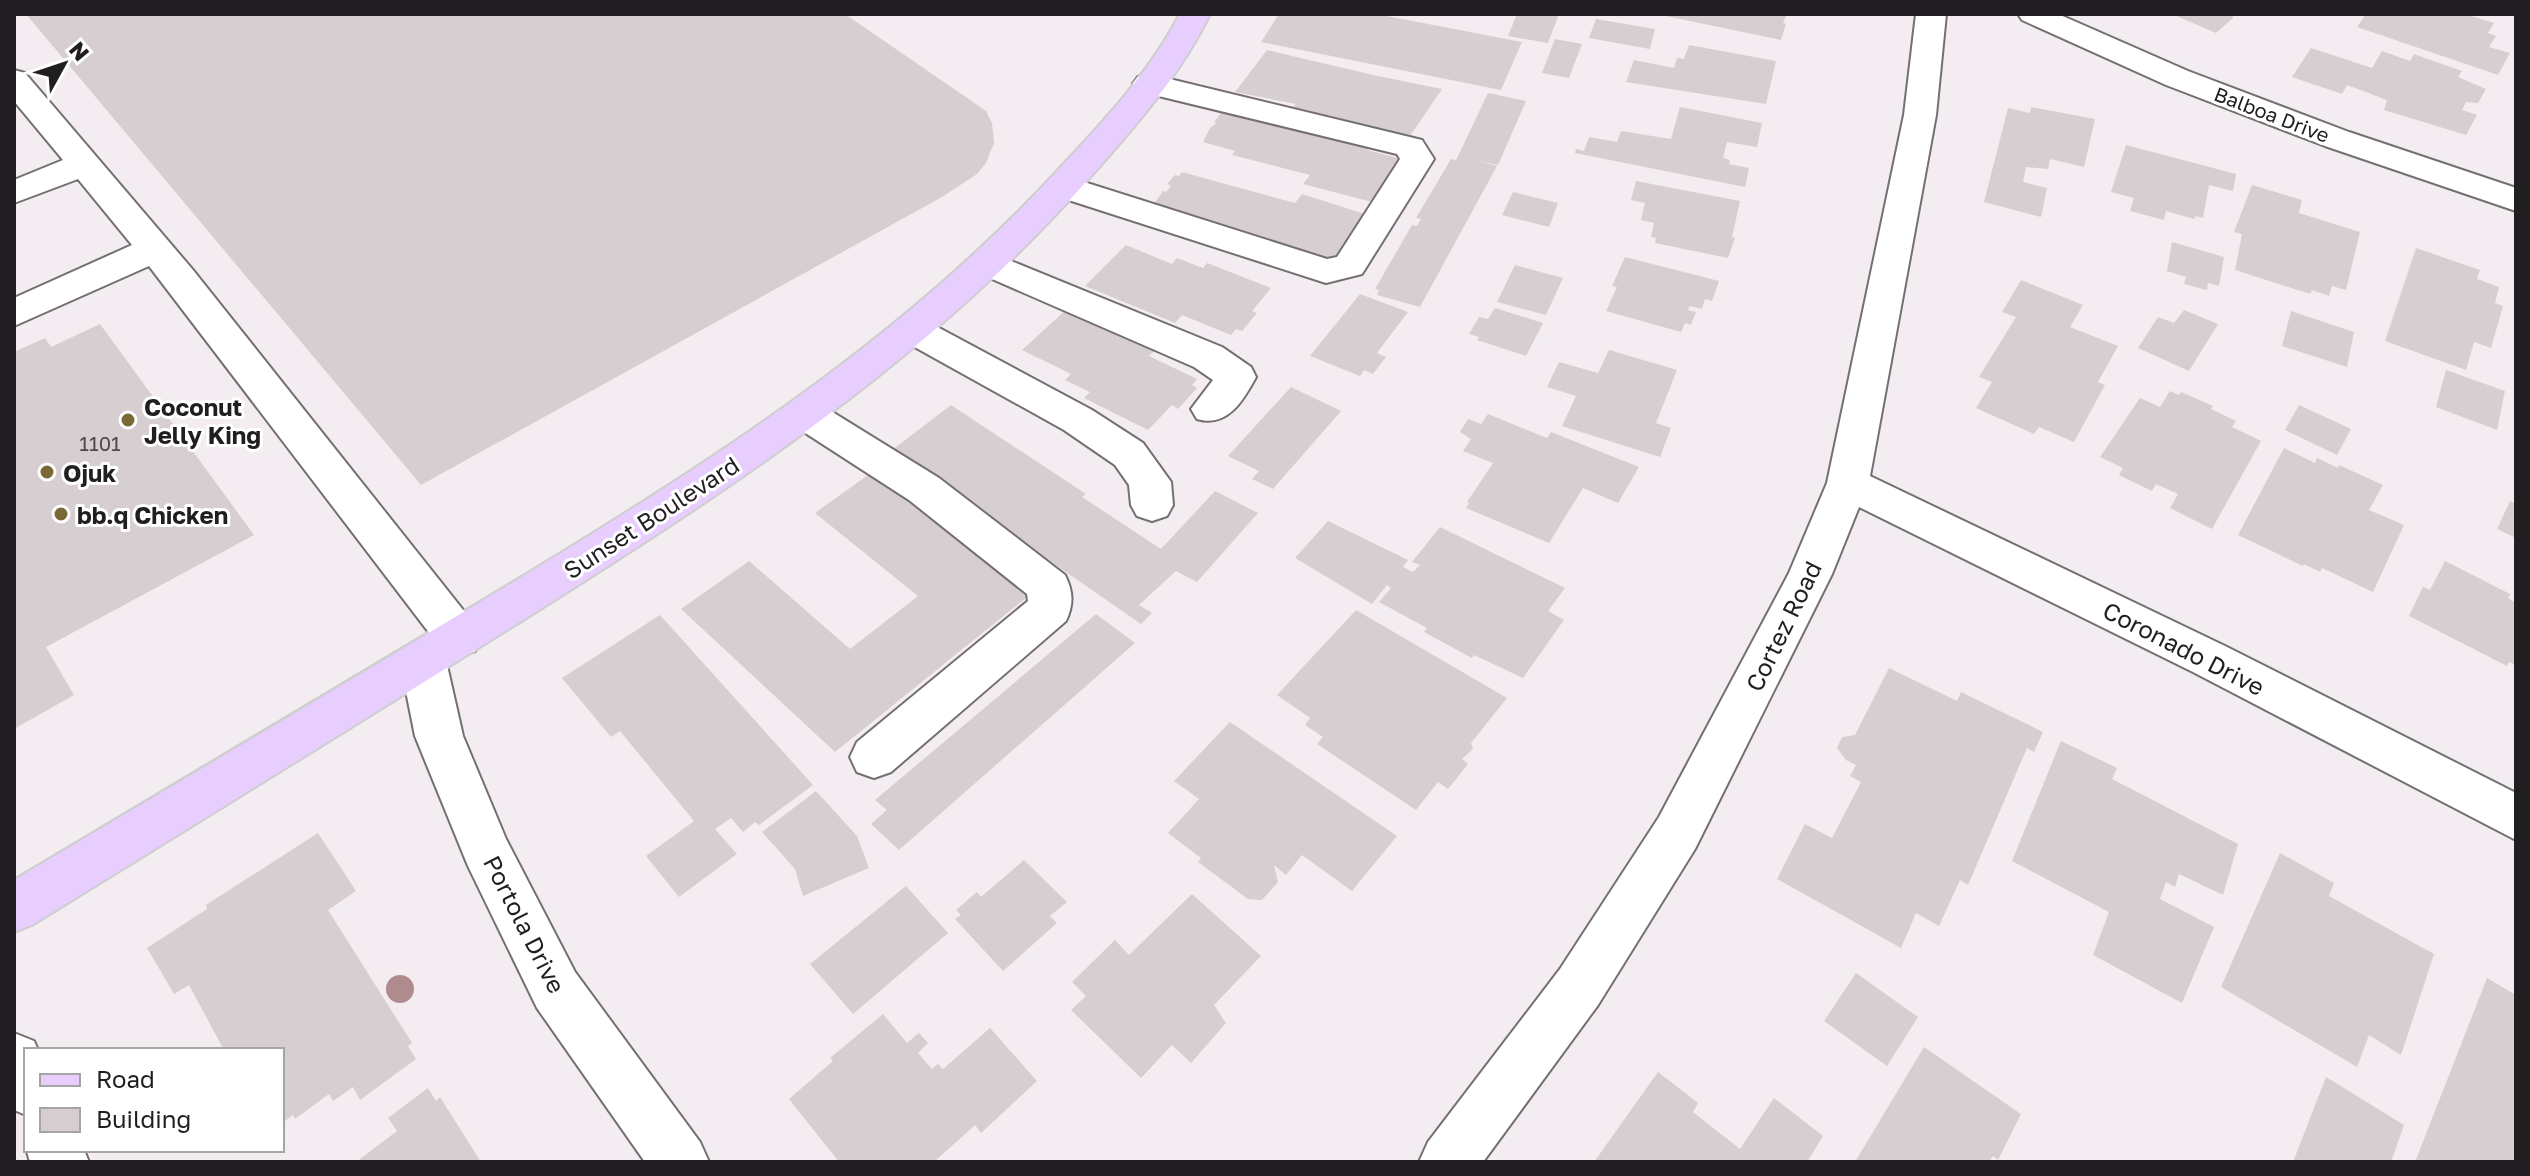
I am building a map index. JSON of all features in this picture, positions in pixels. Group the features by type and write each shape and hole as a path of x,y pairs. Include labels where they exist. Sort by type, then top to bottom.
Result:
{"main road":[{"name":"Sunset Boulevard","path":"14,908 659,514 807,415 915,331 989,264 1065,187 1149,84 1195,14"}],"street":[{"name":"Cortez Road","path":"1448,1162 1579,987 1677,833 1810,574 1848,483 1920,115 1931,14"},
{"name":"Balboa Drive","path":"2033,14 2221,94 2337,139 2516,200"},
{"path":"14,80 180,279 441,649"},
{"path":"1065,187 1326,271 1349,266 1417,159 1410,147 1149,84"},
{"path":"14,192 82,165"},
{"path":"14,313 153,250"},
{"path":"989,264 1208,357 1237,377 1211,409"},
{"path":"915,331 1078,420 1129,454 1150,482 1152,505"},
{"path":"807,415 924,489 1049,587 1050,608 874,757"},
{"name":"Coronado Drive","path":"1848,483 2209,659 2516,818"},
{"name":"Portola Drive","path":"441,649 439,736 486,850 556,990 680,1162"},
{"path":"14,1061 24,1083"}],"building":[{"path":"26,14 845,14 986,111 992,123 994,143 986,163 977,174 942,197 421,485"},
{"path":"1279,14 1376,14 1522,42 1501,90 1261,42"},
{"path":"1517,14 1559,14 1548,43 1508,36"},
{"path":"1656,14 1787,14 1781,40"},
{"path":"2172,14 2226,14 2234,17 2216,33"},
{"path":"2366,14 2465,14 2494,23 2488,33 2496,36 2489,47 2510,53 2498,75 2357,27"},
{"path":"1596,19 1655,29 1650,49 1589,38"},
{"path":"1555,39 1582,44 1569,78 1542,73"},
{"path":"1689,45 1776,61 1766,104 1626,82 1634,60 1674,68 1677,58 1684,59"},
{"path":"2311,48 2372,68 2382,51 2410,61 2414,54 2462,71 2458,77 2486,89 2478,103 2466,102 2462,110 2477,115 2466,135 2384,110 2387,100 2347,85 2342,94 2292,77"},
{"path":"1267,50 1442,89 1410,136 1293,107 1296,104 1235,92"},
{"path":"1488,93 1526,101 1498,165 1479,161 1497,166 1420,307 1377,295 1379,290 1375,289 1412,225 1417,226 1421,219 1416,218 1451,159 1456,160"},
{"path":"1680,107 1762,123 1757,147 1727,142 1723,158 1730,160 1729,164 1749,168 1745,187 1575,153 1576,149 1584,151 1589,137 1617,142 1621,131 1671,139"},
{"path":"2031,107 2095,119 2084,167 2050,159 2048,169 2026,167 2023,182 2047,188 2041,217 1984,202 2008,108 2030,113"},
{"path":"1228,109 1370,146 1367,150 1398,158 1372,202 1303,184 1310,175 1232,155 1235,151 1203,142 1210,128 1217,123 1214,122"},
{"path":"2126,145 2236,174 2233,191 2209,185 2203,218 2196,216 2194,219 2166,211 2164,220 2130,211 2134,198 2111,192"},
{"path":"1182,172 1295,203 1302,194 1368,215 1335,261 1221,224 1217,230 1151,208 1163,191 1166,192 1171,186 1167,184"},
{"path":"1636,181 1740,201 1732,237 1735,238 1728,258 1655,243 1656,238 1651,237 1654,223 1641,220 1645,203 1631,200"},
{"path":"2252,185 2302,200 2299,213 2360,232 2346,290 2332,286 2329,296 2312,290 2310,294 2235,270 2242,234 2234,232"},
{"path":"1513,192 1558,203 1549,227 1502,215"},
{"path":"2172,242 2224,257 2219,286 2208,283 2207,290 2184,284 2186,277 2167,271"},
{"path":"1126,245 1172,264 1177,258 1203,268 1207,263 1271,288 1252,311 1257,313 1242,331 1236,329 1231,335 1182,315 1175,323 1085,286"},
{"path":"2416,248 2480,270 2477,279 2499,287 2495,303 2503,306 2491,348 2474,342 2466,370 2385,341"},
{"path":"1625,257 1719,281 1712,301 1705,299 1702,309 1690,306 1688,310 1696,312 1691,325 1685,323 1681,332 1606,311 1617,287 1612,286"},
{"path":"1515,265 1563,278 1546,315 1497,302"},
{"path":"2021,280 2083,305 2070,327 2118,346 2098,382 2105,385 2074,442 2039,427 2034,434 1976,408 1992,382 1979,377 2016,317 2002,312"},
{"path":"1360,294 1408,312 1377,353 1386,357 1373,374 1364,370 1360,376 1310,356"},
{"path":"1069,307 1157,348 1149,356 1197,379 1192,385 1197,388 1178,409 1172,405 1148,430 1084,398 1090,392 1065,380 1071,374 1022,350"},
{"path":"1495,308 1543,323 1526,356 1477,340 1479,337 1469,334 1479,317 1488,319"},
{"path":"2184,310 2218,324 2189,371 2138,348 2158,317 2174,323"},
{"path":"2291,311 2354,332 2347,367 2282,346"},
{"path":"100,324 254,535 46,647 74,695 14,729 14,352 45,338 51,347"},
{"path":"1609,350 1677,370 1656,423 1671,428 1660,457 1562,426 1576,396 1547,387 1559,362 1598,373"},
{"path":"2446,370 2505,391 2497,430 2436,407"},
{"path":"1291,387 1341,411 1273,489 1252,479 1259,471 1228,456"},
{"path":"2170,391 2179,395 2181,392 2213,406 2211,409 2236,421 2232,427 2261,441 2212,529 2170,508 2178,494 2156,484 2152,491 2119,475 2123,468 2100,457 2140,398 2160,407"},
{"path":"951,405 1086,494 1082,497 1161,549 1215,491 1258,513 1197,582 1176,571 1139,605 1152,613 1141,624 891,451"},
{"path":"2299,405 2351,429 2337,455 2285,430"},
{"path":"1488,414 1547,438 1551,432 1639,467 1618,503 1583,488 1549,543 1466,508 1493,463 1463,451 1471,439 1460,432 1468,419 1481,424"},
{"path":"2284,448 2315,463 2317,458 2338,468 2339,465 2383,485 2369,510 2404,525 2373,592 2322,568 2320,572 2303,566 2238,535"},
{"path":"875,470 1032,593 835,752 681,609 749,561 850,649 918,596 815,513"},
{"path":"2510,501 2516,504 2516,538 2497,529"},
{"path":"1328,521 1408,560 1403,567 1413,572 1420,565 1412,562 1440,527 1565,588 1548,611 1564,620 1523,678 1474,655 1472,658 1424,632 1427,628 1379,602 1391,588 1387,585 1372,604 1295,558"},
{"path":"2445,561 2510,594 2508,598 2516,603 2516,665 2509,662 2507,666 2409,616 2423,587 2430,590"},
{"path":"1356,610 1507,698 1471,743 1473,749 1462,759 1468,764 1448,789 1438,782 1416,810 1317,744 1323,737 1305,725 1310,718 1277,695"},
{"path":"1096,614 1135,643 899,850 871,824 887,810 875,800"},
{"path":"660,615 813,785 759,825 755,822 743,832 731,818 715,829 737,854 679,897 646,856 694,821 620,731 611,737 562,678"},
{"path":"1889,668 1957,701 1961,692 2043,732 2034,752 2027,748 1968,885 1960,880 1939,926 1916,913 1901,948 1777,879 1805,824 1832,838 1861,782 1850,776 1856,765 1846,760 1837,748 1842,737 1855,735"},
{"path":"1230,722 1397,836 1352,891 1302,855 1286,875 1274,865 1278,882 1262,900 1248,899 1198,862 1201,858 1168,833 1199,799 1174,781"},
{"path":"2061,741 2117,768 2112,779 2238,844 2223,895 2179,874 2175,887 2166,882 2160,899 2214,927 2182,1003 2093,955 2109,912 2012,861"},
{"path":"816,791 857,836 869,868 803,896 795,869 762,832"},
{"path":"318,833 356,891 328,910 412,1043 408,1046 416,1059 360,1100 353,1087 333,1101 329,1094 295,1119 293,1115 284,1122 284,1048 223,1048 189,985 174,994 147,948 207,909 206,905"},
{"path":"2280,853 2334,883 2329,896 2434,954 2401,1055 2369,1035 2357,1067 2221,987"},
{"path":"1024,860 1067,902 1050,916 1057,923 1003,971 955,919 961,915 956,910 977,892 981,897"},
{"path":"906,886 948,933 853,1014 810,964"},
{"path":"1192,894 1261,956 1214,1005 1226,1023 1191,1063 1172,1045 1141,1078 1071,1010 1086,996 1072,982 1115,940 1129,955"},
{"path":"1856,973 1918,1017 1887,1066 1824,1021"},
{"path":"2487,978 2516,995 2516,1162 2415,1162"},
{"path":"883,1014 907,1043 919,1033 928,1043 918,1053 932,1069 938,1064 943,1069 990,1028 1037,1081 981,1133 975,1125 934,1162 839,1162 789,1099 833,1061 830,1058"},
{"path":"1924,1047 2021,1114 1998,1160 1993,1156 1989,1162 1855,1162"},
{"path":"1658,1072 1698,1103 1693,1112 1740,1149 1774,1098 1823,1136 1807,1162 1594,1162"},
{"path":"2326,1077 2404,1125 2391,1162 2293,1162"},
{"path":"428,1088 436,1101 440,1097 481,1162 361,1162 360,1159 397,1131 388,1118"}],"place":[{"name":"Coconut Jelly King","path":"128,420"},
{"name":"Ojuk","path":"47,472"},
{"name":"bb.q Chicken","path":"61,514"}]}
